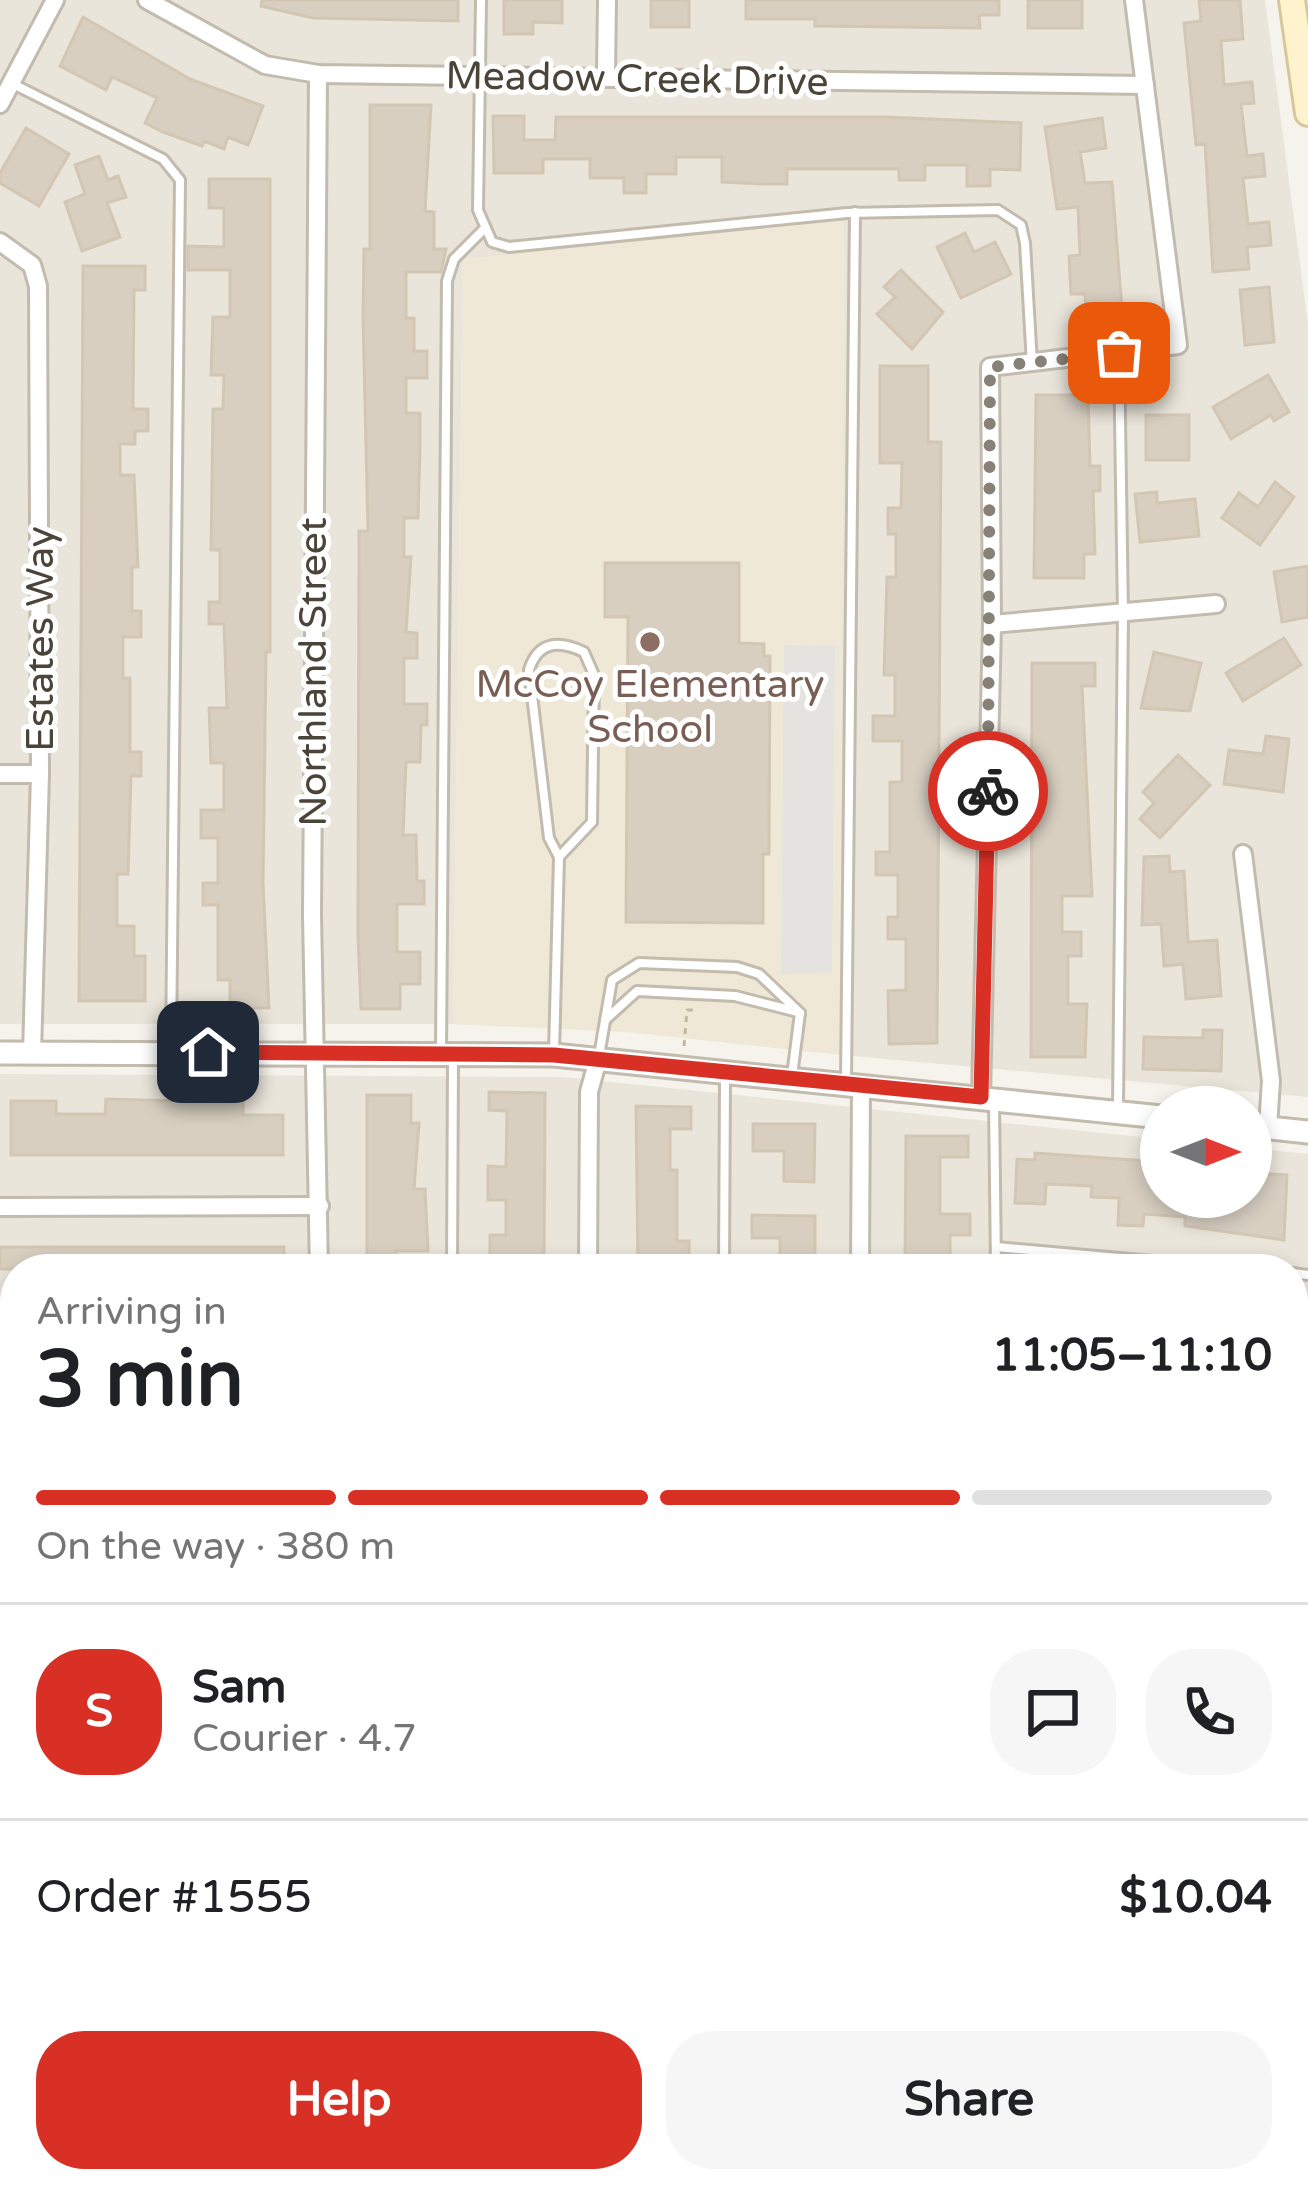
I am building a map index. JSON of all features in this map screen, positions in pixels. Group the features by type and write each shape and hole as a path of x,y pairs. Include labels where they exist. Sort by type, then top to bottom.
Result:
{"main road":[{"path":"1292,0 1308,112"}],"street":[{"path":"0,104 55,0"},
{"name":"Meadow Creek Drive","path":"147,0 265,65 318,74 606,74 914,86 1145,86"},
{"path":"606,74 607,0"},
{"path":"987,1098 990,367 1178,345 1134,0"},
{"name":"Northland Street","path":"318,74 312,914 319,1254"},
{"name":"Estates Way","path":"0,242 32,265 38,286 40,774 32,1053"},
{"path":"992,624 1216,604"},
{"path":"0,774 40,774"},
{"path":"1243,854 1270,1086"},
{"path":"0,1053 554,1055 1140,1115"},
{"path":"588,1254 589,1092 598,1059"},
{"path":"854,1083 860,1254"},
{"path":"1272,1128 1308,1132"},
{"path":"0,1208 320,1206"}],"lane":[{"path":"481,0 478,209 492,242 509,247 855,212 1011,214 1021,225 1025,243 1032,364"},
{"path":"11,83 163,160 180,180 171,1052"},
{"path":"854,1083 855,212"},
{"path":"452,1254 447,1053 447,281 454,259 483,230"},
{"path":"1118,1113 1124,614 1119,353"},
{"path":"554,1055 559,856 549,838 529,670 534,654 550,644 566,643 584,652 594,675 592,822 559,856"},
{"path":"598,1059 612,980 639,963 736,967 759,974 800,1013"},
{"path":"604,1021 637,991 735,996 800,1013"},
{"path":"791,1077 800,1013"},
{"path":"724,1254 725,1071"},
{"path":"987,1098 996,1254"},
{"path":"996,1247 1075,1254"}],"path":[{"path":"684,1046 687,1010 698,1010"}],"shaded area":[{"path":"0,0 1265,0 1308,324 1308,1097 1272,1094 1272,1086 1185,1086 840,1055 844,213 463,260 453,1024 0,1024"},
{"name":"McCoy Elementary School","path":"844,212 840,1055 626,1032 453,1024 463,260"},
{"path":"784,645 835,646 832,973 781,974"},
{"path":"0,1074 563,1077 1140,1137 1140,1218 1272,1218 1272,1150 1308,1154 1308,1254 0,1254"}],"building":[{"path":"262,0 458,0 458,21 313,18 261,6"},
{"path":"504,0 562,0 562,23 533,22 533,34 504,34"},
{"path":"651,0 689,0 689,27 651,27"},
{"path":"746,0 999,0 999,15 979,15 980,28 815,26 815,19 746,19"},
{"path":"1028,0 1082,0 1082,28 1028,28"},
{"path":"1199,0 1240,0 1243,39 1221,41 1224,85 1252,82 1254,103 1241,104 1247,156 1263,154 1265,176 1243,178 1248,224 1269,222 1271,245 1247,247 1249,269 1213,272 1205,144 1196,145 1184,23 1201,21"},
{"path":"83,17 190,79 263,106 248,145 228,137 224,149 204,141 202,146 163,132 145,123 157,98 112,77 106,90 60,66"},
{"path":"370,105 431,105 425,211 434,212 434,249 446,249 441,272 406,272 406,318 414,318 414,351 427,351 427,378 406,378 406,413 420,413 420,446 418,518 404,518 404,557 411,557 406,632 417,633 417,658 404,658 404,704 427,704 427,725 421,725 420,762 406,762 403,835 416,835 417,881 424,881 424,904 397,904 397,952 420,952 420,984 400,984 400,1009 361,1009 358,936 359,531 368,531 363,318 364,249 370,249"},
{"path":"493,116 524,116 524,140 555,140 556,117 885,117 1021,123 1020,170 990,169 990,186 967,186 967,165 925,165 925,180 899,180 899,169 787,169 787,184 765,184 722,182 722,157 676,157 676,174 646,174 646,193 624,193 624,178 590,178 590,159 543,159 543,173 494,173"},
{"path":"1102,118 1106,148 1080,152 1085,183 1112,182 1122,309 1086,311 1085,294 1071,294 1069,256 1080,255 1078,207 1057,209 1045,127"},
{"path":"26,128 69,154 39,206 0,183 0,173"},
{"path":"99,156 108,180 118,176 126,197 107,203 120,237 82,251 65,202 85,194 75,165"},
{"path":"209,179 270,179 270,652 266,652 263,883 269,1008 230,1008 230,980 218,980 218,905 203,905 203,883 218,883 218,838 201,838 201,810 224,810 224,763 211,763 209,708 227,708 224,624 209,624 209,602 220,602 220,550 211,550 213,409 223,409 224,375 211,375 213,317 230,317 230,270 188,270 188,246 224,247 224,208 209,208"},
{"path":"965,233 974,252 995,242 1011,274 961,298 937,247"},
{"path":"83,266 145,266 145,290 134,290 133,409 148,409 148,431 135,431 135,444 120,444 120,475 134,475 138,567 132,567 132,611 141,611 141,637 123,637 123,678 130,678 130,752 141,752 141,776 131,776 128,874 117,874 117,926 134,926 134,956 145,956 145,1001 79,1001"},
{"path":"901,270 943,312 912,349 877,314 895,297 884,287"},
{"path":"1269,287 1274,342 1245,345 1240,290"},
{"path":"880,366 928,366 928,442 941,442 937,1043 889,1044 888,991 906,990 906,939 888,939 888,917 898,917 898,875 876,875 876,852 890,852 890,782 902,782 902,741 873,741 873,716 895,716 895,675 884,675 887,577 896,577 896,534 888,534 888,508 901,508 902,463 880,463"},
{"path":"1268,375 1289,412 1274,421 1271,415 1231,439 1213,407"},
{"path":"1036,395 1088,395 1090,466 1100,466 1100,491 1093,491 1095,554 1084,554 1084,578 1034,578"},
{"path":"1146,415 1189,415 1189,460 1146,460"},
{"path":"1275,482 1294,497 1260,545 1222,518 1239,493 1258,507"},
{"path":"1157,492 1157,503 1195,499 1199,536 1140,542 1135,494"},
{"path":"605,563 739,563 739,643 764,644 764,656 770,656 769,854 763,854 763,923 626,922 628,617 605,617"},
{"path":"1308,566 1308,617 1282,622 1274,572"},
{"path":"1284,638 1301,665 1243,701 1226,673"},
{"path":"1154,652 1201,663 1190,711 1141,708"},
{"path":"1032,663 1095,663 1095,686 1082,686 1092,896 1062,896 1062,932 1081,932 1081,956 1068,956 1068,1004 1087,1004 1085,1057 1031,1057"},
{"path":"1266,736 1289,739 1283,792 1224,784 1229,750 1263,754"},
{"path":"1178,755 1210,785 1160,838 1140,819 1154,803 1143,792"},
{"path":"1169,856 1170,872 1184,871 1188,942 1217,940 1221,996 1186,999 1183,964 1164,966 1161,924 1142,925 1144,857"},
{"path":"1203,1030 1222,1030 1221,1071 1143,1069 1144,1037 1203,1038"},
{"path":"489,1092 545,1093 544,1254 490,1254 490,1235 506,1235 506,1200 488,1200 488,1166 506,1167 507,1111 489,1110"},
{"path":"367,1095 411,1095 411,1123 419,1123 414,1189 425,1189 428,1251 367,1254"},
{"path":"224,1097 243,1097 243,1115 283,1115 283,1155 11,1155 11,1101 56,1101 56,1114 105,1114 106,1099 224,1102"},
{"path":"636,1106 691,1107 691,1129 670,1129 670,1170 677,1170 677,1241 689,1241 689,1254 638,1254"},
{"path":"753,1124 815,1124 814,1182 784,1181 784,1151 753,1151"},
{"path":"906,1136 968,1136 968,1157 940,1157 940,1214 970,1214 970,1235 950,1235 950,1254 905,1254"},
{"path":"1035,1153 1140,1160 1143,1226 1118,1225 1119,1198 1091,1197 1092,1186 1046,1184 1045,1204 1015,1203 1017,1159 1035,1160"},
{"path":"1272,1174 1287,1175 1284,1240 1185,1226 1185,1218 1272,1218"},
{"path":"752,1215 815,1216 815,1254 780,1254 780,1238 752,1238"},
{"path":"0,1247 284,1247 284,1254 0,1254"}],"way so far":[{"path":"988,791 990,367 1119,353"}],"place":[{"name":"McCoy Elementary School","path":"650,642"}],"route":[{"path":"208,1052 554,1055 981,1097 988,791"}]}
